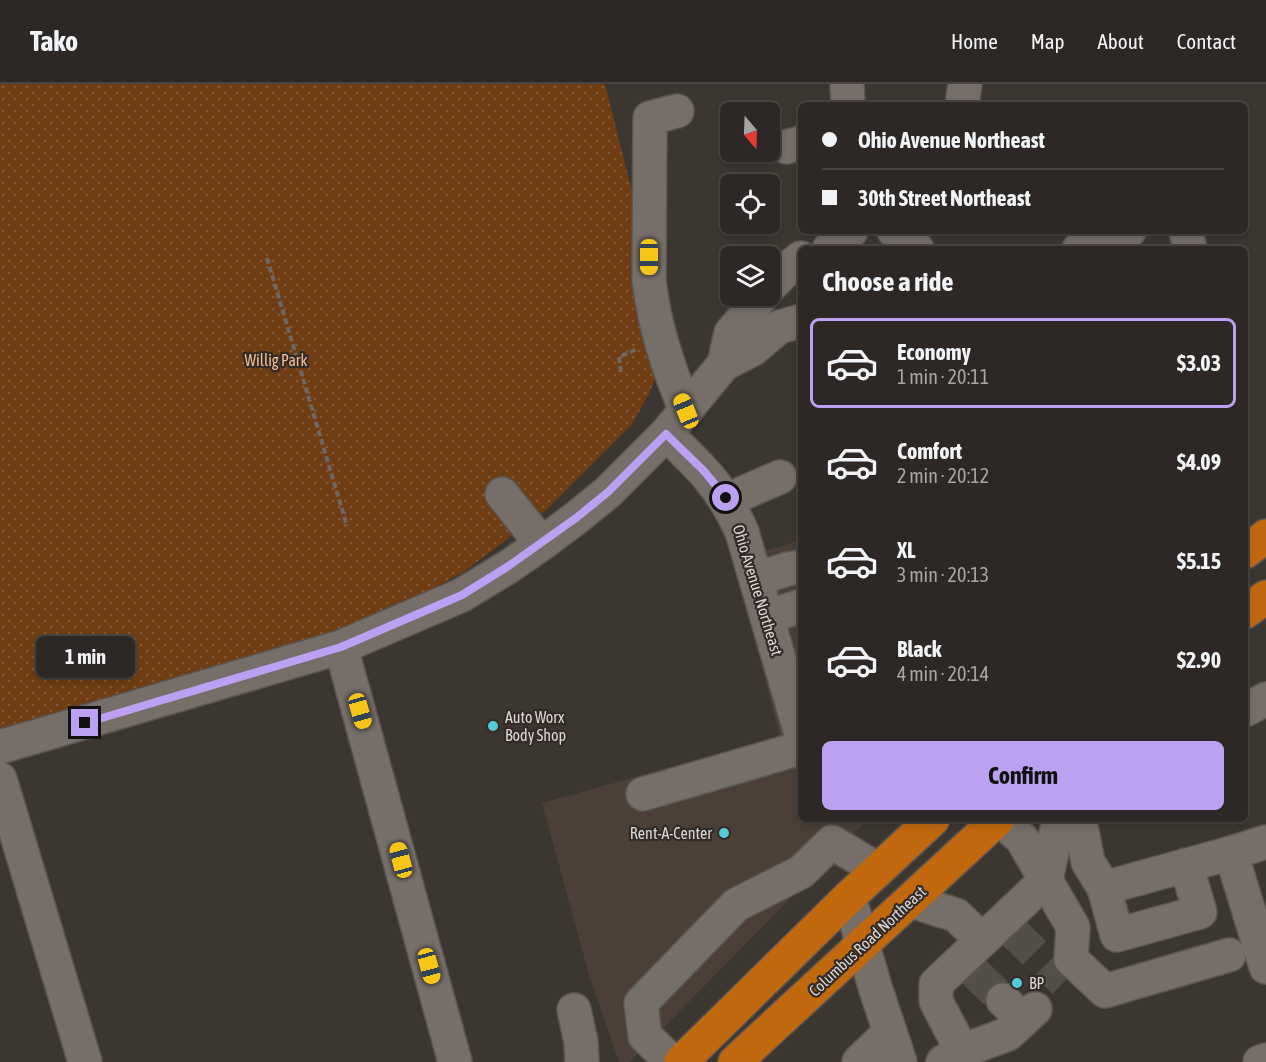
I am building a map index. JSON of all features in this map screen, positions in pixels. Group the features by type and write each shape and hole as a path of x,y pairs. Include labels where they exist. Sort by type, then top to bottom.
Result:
{"highway":[{"path":"1248,550 1266,536"},
{"path":"1248,610 1266,597"},
{"path":"681,1062 849,897 930,822"},
{"name":"Columbus Road Northeast","path":"735,1062 996,822"}],"street":[{"path":"847,84 848,102"},
{"path":"962,102 965,84"},
{"path":"676,422 649,280 650,118 677,111"},
{"path":"832,246 847,234"},
{"path":"899,234 914,246"},
{"path":"1087,246 1121,234"},
{"path":"780,276 798,260"},
{"path":"724,364 731,333 754,306"},
{"path":"1,744 341,647 462,595 507,567 608,492 676,422 724,364 753,349 779,327 798,322"},
{"name":"Ohio Avenue Northeast","path":"676,422 704,471 727,500 742,532 798,724"},
{"path":"727,500 780,477"},
{"path":"502,494 541,543"},
{"path":"756,579 798,568"},
{"path":"767,617 798,607"},
{"path":"341,647 455,1062"},
{"path":"1248,708 1266,699"},
{"path":"643,794 798,749"},
{"path":"0,779 85,1062"},
{"path":"1002,822 1022,839 1073,927 1071,959 1073,972 1105,991 1229,955"},
{"path":"1020,1010 1008,1034 952,1056 936,1001 936,984 986,944 1046,880 1070,825"},
{"path":"1070,825 1104,888 1117,935 1200,912 1186,865"},
{"path":"672,1062 645,1036 641,1003 736,905 801,872 829,831 878,870"},
{"path":"1104,888 1266,842"},
{"path":"1231,853 1266,967"},
{"path":"849,897 895,1047 859,1062"},
{"path":"911,901 956,915 986,944"},
{"path":"574,1010 581,1042 582,1062"},
{"path":"1260,1062 1266,1060"}],"path":[{"path":"267,258 348,526"}],"shaded area":[{"path":"798,541 798,822 865,822 630,1062 619,1062 589,975 542,803 780,737 734,560"}],"green space":[{"name":"Willig Park","path":"0,84 605,84 660,303 665,352 650,392 632,424 546,510 465,571 402,605 346,631 0,733"}],"tunnel":[{"path":"1011,930 1064,982"},
{"path":"972,970 1003,1000"}],"place":[{"name":"Auto Worx Body Shop","path":"493,726"},
{"name":"Rent-A-Center","path":"724,833"},
{"name":"BP","path":"1017,983"}],"route":[{"path":"85,723 341,647 462,595 507,567 576,518 608,492 666,434 704,471 726,498"}]}
